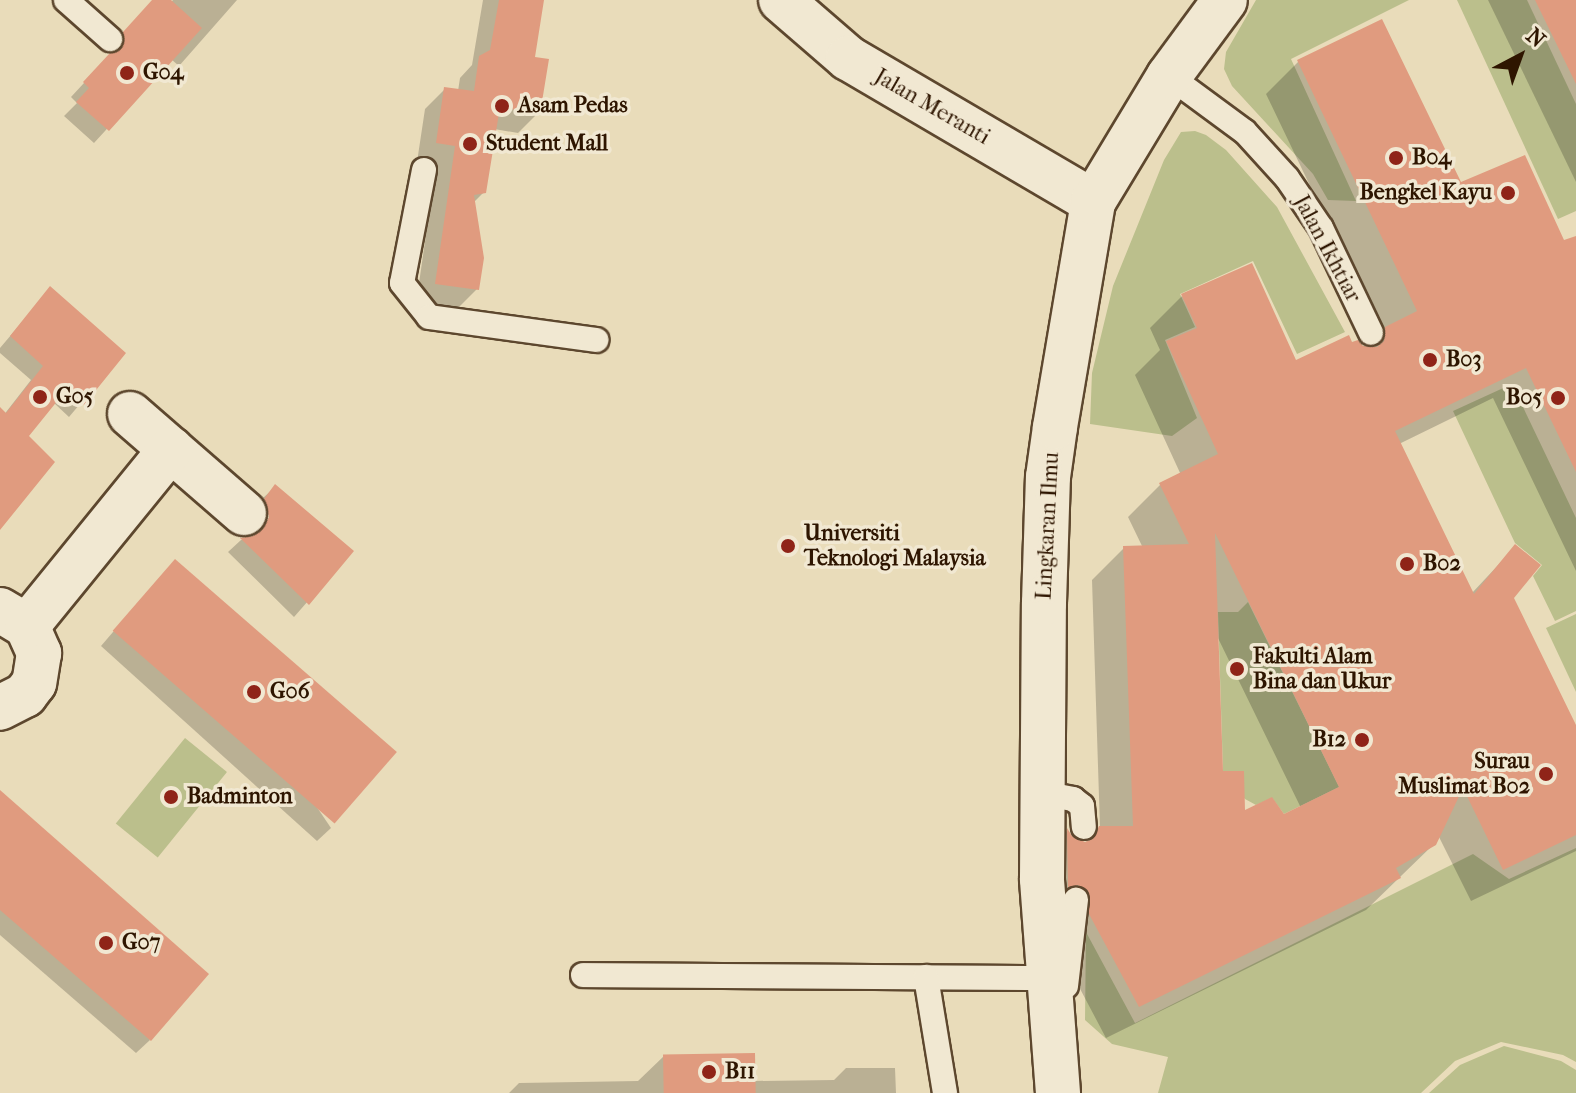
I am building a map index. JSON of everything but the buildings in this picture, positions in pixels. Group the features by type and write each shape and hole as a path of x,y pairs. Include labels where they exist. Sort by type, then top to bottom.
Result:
{"street":[{"name":"Jalan Meranti","path":"781,0 848,58 1093,202"},
{"name":"Lingkaran Ilmu","path":"1057,1083 1042,879 1048,477 1093,202 1169,76 1225,0"},
{"path":"130,414 244,513"},
{"path":"0,708 25,695 34,683 39,653 13,618 171,449"}],"lane":[{"path":"66,0 110,39"},
{"name":"Jalan Ikhtiar","path":"1169,76 1245,132 1287,178 1321,228 1371,333"},
{"path":"424,170 402,283 429,317 596,340"},
{"path":"1042,793 1073,799 1082,806 1084,827"},
{"path":"1057,1083 1076,900"},
{"path":"583,975 1051,978"},
{"path":"926,977 945,1093"}],"green space":[{"path":"1256,0 1409,0 1291,59 1356,201 1328,200 1313,174 1232,86 1224,69 1226,52"},
{"path":"1457,0 1527,0 1576,104 1576,211 1558,219"},
{"path":"1195,131 1226,150 1277,207 1345,332 1297,354 1253,261 1180,294 1195,327 1165,340 1197,418 1172,436 1090,424 1092,373 1113,286 1164,160 1181,132"},
{"path":"1512,384 1576,518 1576,611 1555,621 1533,576 1542,565 1515,543 1453,411"},
{"path":"1248,602 1339,787 1284,814 1272,798 1256,805 1245,799 1223,771 1218,612 1238,612"},
{"path":"1576,614 1576,692 1546,628"},
{"name":"Badminton","path":"185,738 227,772 158,857 116,823"},
{"path":"1576,848 1576,1062 1563,1055 1501,1042 1455,1061 1421,1093 1158,1093 1168,1057 1112,1044 1085,1020 1086,932 1135,1023 1473,854 1509,879"},
{"path":"1504,1046 1561,1061 1576,1070 1576,1093 1429,1093 1460,1065"}],"place":[{"name":"G04","path":"127,73"},
{"name":"Asam Pedas","path":"502,106"},
{"name":"Student Mall","path":"470,144"},
{"name":"B04","path":"1396,158"},
{"name":"Bengkel Kayu","path":"1508,193"},
{"name":"B03","path":"1430,360"},
{"name":"G05","path":"40,397"},
{"name":"B05","path":"1558,398"},
{"name":"Universiti Teknologi Malaysia","path":"788,546"},
{"name":"B02","path":"1407,564"},
{"name":"Fakulti Alam Bina dan Ukur","path":"1237,669"},
{"name":"G06","path":"254,692"},
{"name":"B12","path":"1362,740"},
{"name":"Surau Muslimat B02","path":"1546,774"},
{"name":"Badminton","path":"171,797"},
{"name":"G07","path":"106,943"},
{"name":"B11","path":"709,1072"}]}
